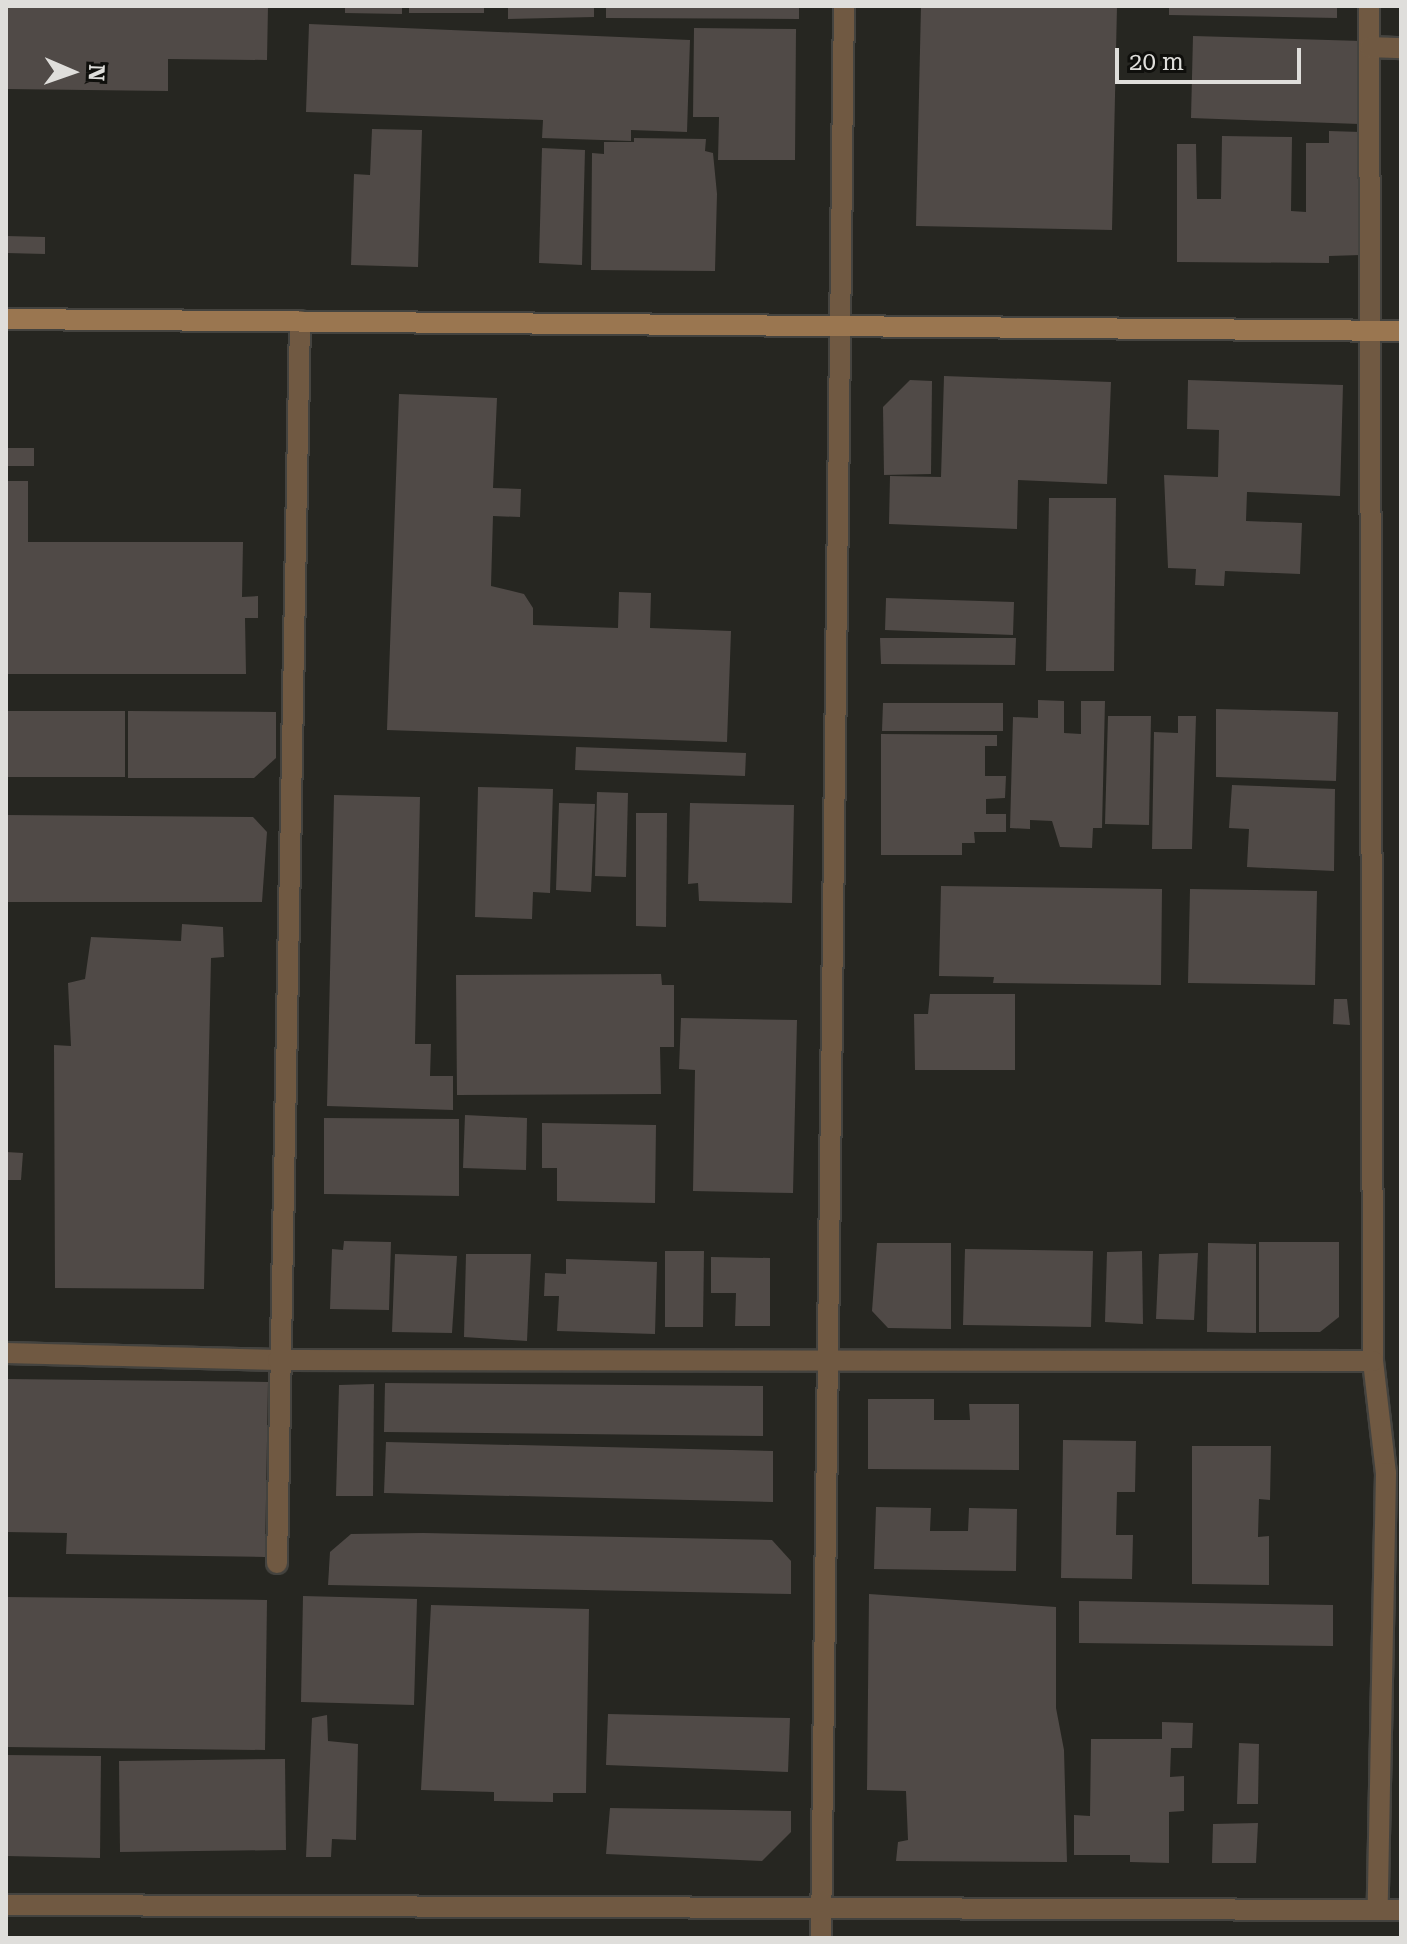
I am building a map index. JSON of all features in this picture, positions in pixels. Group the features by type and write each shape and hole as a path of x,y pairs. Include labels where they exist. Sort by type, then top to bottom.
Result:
{"street":[{"path":"821,1938 844,325 844,6"},
{"path":"1369,6 1373,1361 1386,1473 1378,1909"},
{"path":"1370,47 1401,48"},
{"path":"6,319 1401,331"},
{"path":"277,1563 278,1360 300,321"},
{"path":"6,1353 278,1360 829,1363 1373,1361"},
{"path":"6,1905 1401,1910"}],"building":[{"path":"6,6 268,6 267,60 168,59 168,91 6,89"},
{"path":"345,6 402,6 402,14 345,13"},
{"path":"409,6 484,6 484,13 409,13"},
{"path":"508,6 594,6 594,17 508,19"},
{"path":"606,6 799,6 799,19 606,18"},
{"path":"921,6 1117,6 1112,230 916,226"},
{"path":"1169,6 1337,6 1337,18 1169,15"},
{"path":"309,24 690,40 687,132 631,130 631,141 542,138 543,120 306,112"},
{"path":"694,28 796,29 795,160 718,160 719,117 693,117"},
{"path":"1193,36 1362,41 1359,124 1191,118"},
{"path":"372,129 422,130 418,267 351,265 354,174 370,175"},
{"path":"1329,131 1361,132 1361,255 1329,256 1329,263 1177,262 1177,144 1196,144 1197,199 1221,199 1222,136 1292,137 1291,211 1306,212 1306,143 1329,143"},
{"path":"634,138 706,139 705,151 713,153 717,194 715,271 591,270 592,153 604,154 604,142 634,142"},
{"path":"542,148 585,150 582,265 539,263"},
{"path":"6,236 45,237 45,254 6,253"},
{"path":"944,376 1111,382 1107,484 1018,480 1017,529 889,524 890,476 941,477"},
{"path":"910,380 932,381 931,474 884,475 883,407"},
{"path":"1188,380 1343,385 1340,496 1247,492 1246,521 1302,523 1300,574 1225,571 1224,586 1195,585 1196,569 1168,568 1164,475 1218,477 1219,430 1187,429"},
{"path":"399,394 497,398 493,488 521,489 520,517 493,516 491,586 524,594 533,608 533,625 618,628 619,592 651,593 650,628 731,631 727,742 387,730"},
{"path":"6,448 34,448 34,466 6,466"},
{"path":"6,481 28,481 28,542 243,542 242,597 258,596 258,618 245,618 246,674 6,674"},
{"path":"1049,498 1116,498 1114,671 1046,671"},
{"path":"886,598 1014,602 1013,635 885,630"},
{"path":"880,638 1016,638 1015,665 881,664"},
{"path":"1038,700 1064,701 1064,733 1081,734 1081,701 1105,701 1102,828 1093,828 1092,848 1060,847 1052,821 1030,820 1030,829 1010,828 1013,717 1038,718"},
{"path":"883,703 1003,703 1003,731 882,731"},
{"path":"1216,709 1338,712 1336,781 1216,777"},
{"path":"6,711 125,711 125,777 6,777"},
{"path":"128,711 276,712 276,758 254,778 128,778"},
{"path":"1108,716 1151,716 1149,825 1105,824"},
{"path":"1178,716 1196,716 1192,849 1152,849 1154,732 1178,733"},
{"path":"881,734 997,735 997,746 985,746 985,776 1006,776 1005,798 986,799 986,814 1006,814 1006,832 974,832 975,843 962,843 962,855 881,855"},
{"path":"576,747 746,753 745,776 575,770"},
{"path":"1232,785 1335,789 1334,871 1247,867 1249,829 1229,828"},
{"path":"478,787 553,789 550,893 533,892 532,919 475,917"},
{"path":"597,792 628,793 626,877 595,876"},
{"path":"334,795 420,797 415,1044 431,1044 430,1076 453,1076 453,1110 327,1106"},
{"path":"559,803 595,804 591,892 556,890"},
{"path":"690,803 794,805 792,903 699,901 698,883 688,884"},
{"path":"636,813 667,813 666,927 636,926"},
{"path":"6,815 253,817 267,832 262,902 6,902"},
{"path":"941,886 1162,889 1161,985 993,983 994,977 939,976"},
{"path":"1190,889 1317,891 1315,985 1188,983"},
{"path":"182,924 223,927 224,957 211,958 204,1289 55,1288 54,1045 71,1046 68,983 85,979 91,937 181,941"},
{"path":"661,974 662,985 674,985 674,1047 660,1047 661,1094 457,1095 456,975"},
{"path":"930,994 1015,994 1015,1070 915,1070 914,1014 928,1014"},
{"path":"1334,999 1347,999 1350,1025 1333,1024"},
{"path":"681,1018 797,1020 793,1193 693,1191 695,1070 679,1069"},
{"path":"465,1115 527,1118 526,1170 463,1168"},
{"path":"324,1118 459,1119 459,1196 324,1194"},
{"path":"542,1123 656,1125 655,1203 557,1201 557,1168 542,1168"},
{"path":"6,1152 23,1153 21,1180 6,1180"},
{"path":"344,1241 391,1242 389,1310 330,1309 332,1249 343,1250"},
{"path":"1259,1242 1339,1242 1339,1317 1320,1332 1259,1332"},
{"path":"877,1243 951,1243 951,1329 888,1328 872,1311"},
{"path":"1208,1243 1256,1244 1256,1333 1207,1332"},
{"path":"965,1249 1093,1251 1091,1327 963,1325"},
{"path":"665,1251 704,1251 703,1327 665,1327"},
{"path":"1142,1251 1143,1324 1105,1322 1107,1252"},
{"path":"1198,1253 1194,1320 1156,1319 1159,1254"},
{"path":"395,1254 457,1256 452,1333 392,1332"},
{"path":"466,1254 531,1254 527,1341 464,1337"},
{"path":"711,1257 770,1258 770,1326 735,1326 736,1293 711,1293"},
{"path":"566,1259 657,1262 655,1334 557,1331 559,1296 544,1296 545,1273 566,1274"},
{"path":"6,1379 268,1382 265,1557 66,1554 67,1533 6,1532"},
{"path":"385,1383 763,1386 763,1436 384,1432"},
{"path":"374,1384 373,1496 336,1496 339,1385"},
{"path":"868,1399 934,1399 934,1420 970,1420 969,1404 1019,1404 1019,1470 868,1469"},
{"path":"1063,1440 1136,1441 1135,1492 1117,1492 1116,1535 1133,1535 1132,1579 1061,1578"},
{"path":"386,1442 773,1451 773,1502 384,1493"},
{"path":"1192,1446 1271,1446 1270,1500 1259,1499 1258,1537 1269,1536 1269,1585 1192,1584"},
{"path":"876,1507 931,1508 930,1531 968,1531 969,1508 1017,1509 1016,1571 874,1569"},
{"path":"351,1534 772,1540 791,1561 791,1594 328,1585 330,1552"},
{"path":"869,1594 1056,1607 1056,1708 1064,1750 1067,1862 896,1861 898,1842 908,1840 906,1791 867,1790"},
{"path":"303,1596 417,1599 414,1705 301,1702"},
{"path":"6,1597 267,1600 265,1750 6,1747"},
{"path":"1079,1601 1333,1605 1333,1646 1079,1643"},
{"path":"431,1605 589,1609 586,1793 553,1793 553,1802 494,1801 494,1792 421,1790"},
{"path":"608,1714 790,1718 788,1772 606,1765"},
{"path":"327,1715 328,1741 358,1744 356,1840 332,1839 331,1857 306,1857 312,1718"},
{"path":"1162,1722 1193,1723 1192,1748 1171,1748 1170,1777 1184,1776 1184,1811 1169,1812 1169,1863 1130,1862 1130,1855 1074,1855 1074,1815 1090,1816 1091,1739 1162,1739"},
{"path":"1239,1743 1259,1744 1258,1804 1237,1804"},
{"path":"6,1755 101,1756 100,1858 6,1856"},
{"path":"285,1759 286,1850 120,1852 119,1761"},
{"path":"610,1808 791,1811 791,1832 762,1861 606,1854"},
{"path":"1258,1823 1256,1863 1212,1863 1213,1824"}]}
